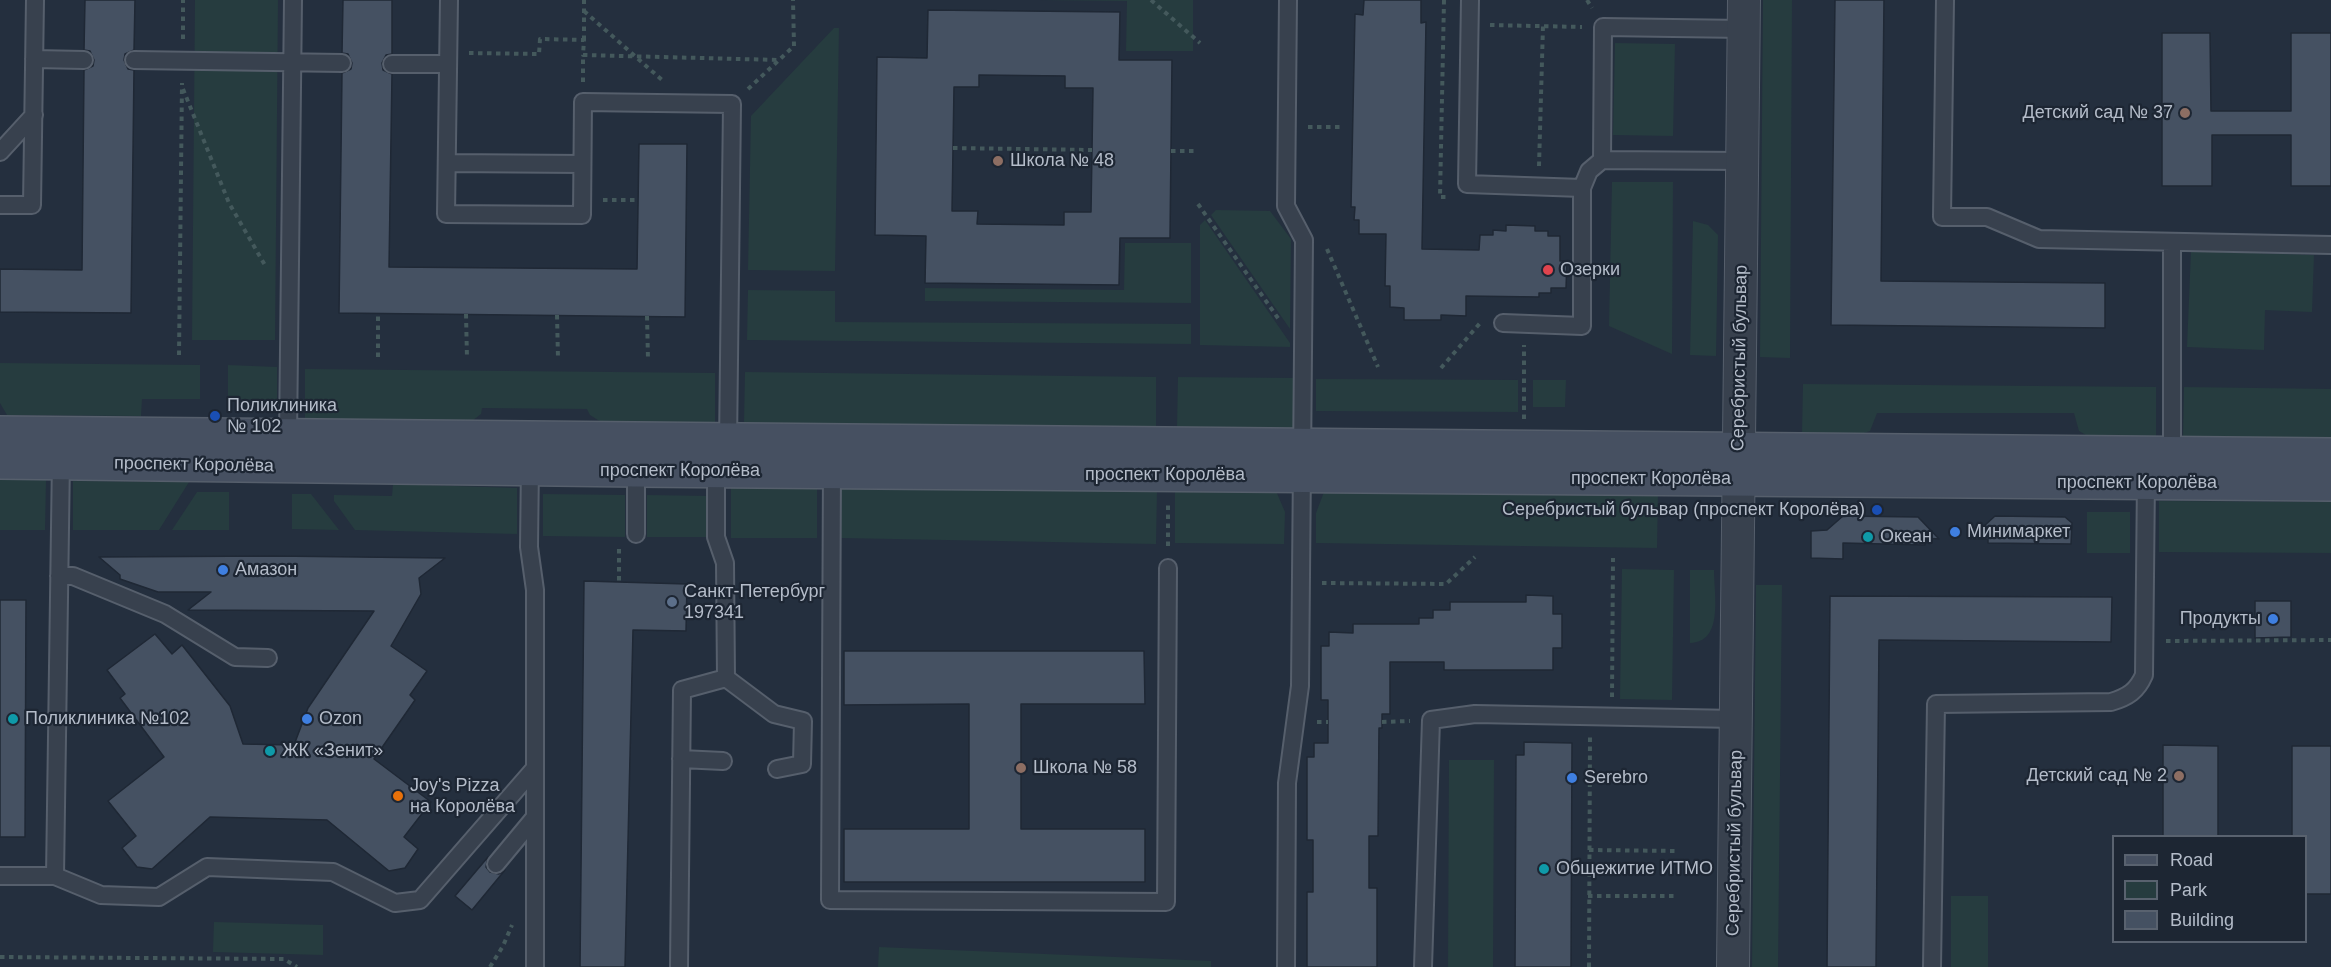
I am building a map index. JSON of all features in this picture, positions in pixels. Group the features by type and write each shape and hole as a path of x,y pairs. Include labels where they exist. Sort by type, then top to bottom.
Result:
{"street":[{"name":"Серебристый бульвар","path":"1733,967 1744,15"},
{"name":"проспект Королёва","path":"0,434 61,448 832,457 2158,468 2331,455"},
{"name":"проспект Королёва","path":"0,462 61,448 288,437 530,454 636,470 722,456"},
{"name":"проспект Королёва","path":"2158,468 2331,484"}],"lane":[{"path":"0,205 32,205 35,0"},
{"path":"288,437 293,0"},
{"path":"448,0 446,214 582,215 583,102 732,104 722,456 716,537 725,563 726,678"},
{"path":"1286,967 1287,783 1300,686 1304,240 1286,206 1288,0"},
{"path":"1470,0 1467,184 1582,188"},
{"path":"1946,0 1942,217 1987,217 2039,239 2331,245"},
{"path":"1602,160 1603,27 1744,15"},
{"path":"392,64 448,58"},
{"path":"34,59 84,60"},
{"path":"134,60 342,63"},
{"path":"0,152 34,115"},
{"path":"1503,323 1582,326 1582,188 1589,171 1602,160 1743,161"},
{"path":"447,163 582,164"},
{"path":"1932,967 1936,704 2111,702 2127,698 2138,687 2144,675 2144,641 2158,468 2172,243"},
{"path":"55,876 61,448"},
{"path":"530,454 529,547 535,590 535,967"},
{"path":"832,457 830,900 1166,902 1168,568"},
{"path":"636,470 636,534"},
{"path":"59,576 73,576 165,614 235,657 268,658"},
{"path":"679,967 682,690 726,678"},
{"path":"726,678 774,714 803,721 802,764 777,769"},
{"path":"1423,967 1431,720 1475,714 1736,719"},
{"path":"681,759 723,761"},
{"path":"0,876 55,876 101,895 159,897 207,867 333,873 395,903 420,900 535,768"},
{"path":"496,864 535,817"}],"path":[{"path":"179,355 183,0"},
{"path":"584,0 584,56 779,60"},
{"path":"732,104 794,46 793,0"},
{"path":"1151,0 1200,43"},
{"path":"584,11 633,56"},
{"path":"1469,25 1603,27"},
{"path":"1538,186 1543,26"},
{"path":"448,58 539,54 540,39 584,40"},
{"path":"182,86 229,203 290,306"},
{"path":"1305,138 1305,127 1344,127"},
{"path":"953,148 1092,150"},
{"path":"1171,151 1198,151"},
{"path":"582,199 638,200"},
{"path":"1198,204 1303,354"},
{"path":"1323,239 1378,367"},
{"path":"378,313 378,357"},
{"path":"466,314 466,358"},
{"path":"557,315 558,358"},
{"path":"647,316 648,359"},
{"path":"1441,368 1479,322 1503,323"},
{"path":"1524,324 1524,422"},
{"path":"1168,501 1168,568"},
{"path":"619,548 619,582"},
{"path":"1301,583 1446,584 1475,557"},
{"path":"1611,716 1613,558"},
{"path":"2144,641 2331,640"},
{"path":"1589,967 1590,745"},
{"path":"1589,850 1678,851"},
{"path":"1588,896 1678,896"},
{"path":"0,957 284,959 297,967"}],"green space":[{"path":"195,0 278,0 275,340 192,340"},
{"path":"1039,0 1193,0 1193,51 1126,51 1127,1"},
{"path":"1763,0 1792,0 1790,358 1760,357"},
{"path":"834,28 839,28 835,271 748,270 751,116"},
{"path":"1615,43 1675,44 1673,136 1613,135"},
{"path":"1612,182 1673,182 1672,354 1609,326"},
{"path":"1216,210 1270,211 1291,239 1290,329 1211,215"},
{"path":"1205,220 1290,343 1290,347 1200,345 1200,225"},
{"path":"1693,221 1708,225 1718,235 1716,356 1690,355"},
{"path":"1125,243 1191,243 1191,303 925,301 925,288 1124,290"},
{"path":"2191,251 2314,255 2312,312 2265,310 2264,350 2187,347"},
{"path":"748,290 835,291 835,322 1191,324 1191,344 747,340"},
{"path":"0,363 200,365 200,399 142,399 141,416 7,415 0,403"},
{"path":"228,365 277,367 277,400 228,399"},
{"path":"305,369 715,373 715,423 601,422 590,415 587,409 482,408 481,414 472,421 305,420"},
{"path":"745,372 1156,377 1156,428 744,423"},
{"path":"1178,377 1294,378 1293,429 1177,428"},
{"path":"1316,379 1518,380 1518,412 1316,411"},
{"path":"1533,380 1566,380 1565,407 1533,407"},
{"path":"1803,384 2156,387 2156,437 2086,435 2079,431 2074,413 1877,413 1870,431 1861,434 1802,433"},
{"path":"2184,387 2331,389 2331,440 2183,438"},
{"path":"0,480 46,480 45,530 0,530"},
{"path":"73,481 189,482 159,530 73,530"},
{"path":"393,484 517,488 517,534 355,530 334,501 334,495 392,496"},
{"path":"731,488 817,488 817,538 731,538"},
{"path":"841,488 1157,490 1156,544 841,538"},
{"path":"1175,490 1276,491 1285,512 1284,544 1175,543"},
{"path":"197,492 229,492 229,530 172,530"},
{"path":"1324,492 1658,493 1657,548 1316,543 1316,513"},
{"path":"292,494 311,494 339,530 292,529"},
{"path":"543,494 625,495 625,537 543,536"},
{"path":"647,495 710,496 709,537 647,537"},
{"path":"2159,501 2331,502 2331,553 2159,552"},
{"path":"2087,512 2130,512 2130,553 2087,553"},
{"path":"1622,569 1674,570 1672,700 1620,699"},
{"path":"1690,570 1714,570 1715,616 1708,635 1701,641 1690,643"},
{"path":"1756,585 1782,585 1778,967 1752,967"},
{"path":"1449,760 1494,760 1493,967 1448,967"},
{"path":"1951,896 1988,896 1988,967 1951,967"},
{"path":"214,922 323,925 323,955 213,952"},
{"path":"879,947 1211,961 1211,967 878,967"}],"building":[{"path":"85,0 135,0 134,50 125,54 124,60 128,69 134,70 131,313 0,312 0,269 82,270 84,70 93,66 94,60 90,51 84,50"},
{"path":"343,0 392,0 392,54 386,55 382,63 383,70 392,74 389,267 637,269 639,144 687,144 685,317 339,313 342,73 351,69 352,63 348,54 342,53"},
{"path":"1364,0 1421,0 1421,23 1426,22 1422,249 1479,250 1480,235 1493,235 1493,230 1506,231 1506,225 1535,226 1535,231 1548,231 1548,236 1560,236 1560,261 1567,261 1566,288 1551,288 1551,293 1539,293 1539,297 1466,296 1466,316 1441,315 1441,320 1404,320 1404,308 1390,307 1390,286 1385,286 1386,234 1359,234 1359,220 1354,220 1355,207 1351,207 1355,14 1363,15"},
{"path":"1835,0 1884,0 1881,281 2105,283 2105,328 1831,325"},
{"path":"928,10 1120,12 1119,60 1172,60 1170,238 1120,238 1119,285 925,283 926,236 875,235 877,57 927,58","holes":["979,75 1065,76 1065,88 1093,88 1091,212 1064,212 1064,225 977,224 978,211 952,211 954,87 979,87"]},
{"path":"2162,33 2210,33 2211,111 2291,111 2291,33 2331,33 2331,186 2291,186 2291,135 2212,135 2212,186 2162,186"},
{"name":"Океан","path":"1843,516 1918,517 1939,539 1925,538 1925,545 1843,543 1843,559 1811,558 1811,531 1827,530"},
{"path":"1995,516 2065,517 2072,523 2071,544 1988,543 1988,539 1970,539"},
{"name":"ЖК «Зенит»","path":"99,557 445,558 419,578 421,594 391,646 427,671 410,695 415,700 374,759 431,802 404,837 418,849 405,868 389,871 327,820 210,817 152,869 137,867 122,848 136,836 108,801 164,757 120,698 125,694 107,670 155,634 172,654 182,645 230,706 243,744 294,745 308,708 374,611 188,610 211,592 158,592 120,579 120,575"},
{"path":"584,581 687,584 686,631 633,630 625,967 580,967"},
{"path":"1526,595 1553,596 1553,614 1562,614 1562,648 1553,648 1553,670 1444,670 1444,662 1390,662 1390,714 1382,714 1382,728 1379,728 1378,836 1369,836 1369,888 1377,888 1377,967 1307,967 1307,892 1313,892 1313,840 1307,840 1307,757 1314,757 1314,743 1328,743 1328,700 1321,700 1321,646 1329,646 1329,632 1353,633 1353,624 1419,624 1419,618 1433,618 1433,610 1450,610 1450,602 1526,602"},
{"path":"1830,596 2112,597 2111,642 1879,640 1876,967 1827,967"},
{"name":"Поликлиника №102","path":"0,600 26,600 25,837 0,837"},
{"name":"Продукты","path":"2255,601 2291,601 2291,637 2255,638"},
{"path":"844,651 1144,651 1145,704 1021,704 1021,829 1145,829 1145,882 844,882 844,829 969,829 969,704 844,705"},
{"name":"Общежитие ИТМО","path":"1524,742 1572,743 1571,967 1515,967 1516,755 1524,755"},
{"path":"2163,745 2218,746 2218,835 2163,835"},
{"path":"2292,746 2331,746 2331,894 2307,894 2307,835 2292,835"},
{"path":"488,857 486,867 490,872 499,874 505,870 472,910 455,896"}],"place":[{"name":"Детский сад № 37","path":"2185,113"},
{"name":"Школа № 48","path":"998,161"},
{"name":"Озерки","path":"1548,270"},
{"name":"Поликлиника № 102","path":"215,416"},
{"name":"Серебристый бульвар (проспект Королёва)","path":"1877,510"},
{"name":"Минимаркет","path":"1955,532"},
{"name":"Океан","path":"1868,537"},
{"name":"Амазон","path":"223,570"},
{"name":"Санкт-Петербург 197341","path":"672,602"},
{"name":"Продукты","path":"2273,619"},
{"name":"Поликлиника №102","path":"13,719"},
{"name":"Ozon","path":"307,719"},
{"name":"ЖК «Зенит»","path":"270,751"},
{"name":"Школа № 58","path":"1021,768"},
{"name":"Детский сад № 2","path":"2179,776"},
{"name":"Serebro","path":"1572,778"},
{"name":"Joy's Pizza на Королёва","path":"398,796"},
{"name":"Общежитие ИТМО","path":"1544,869"}]}
